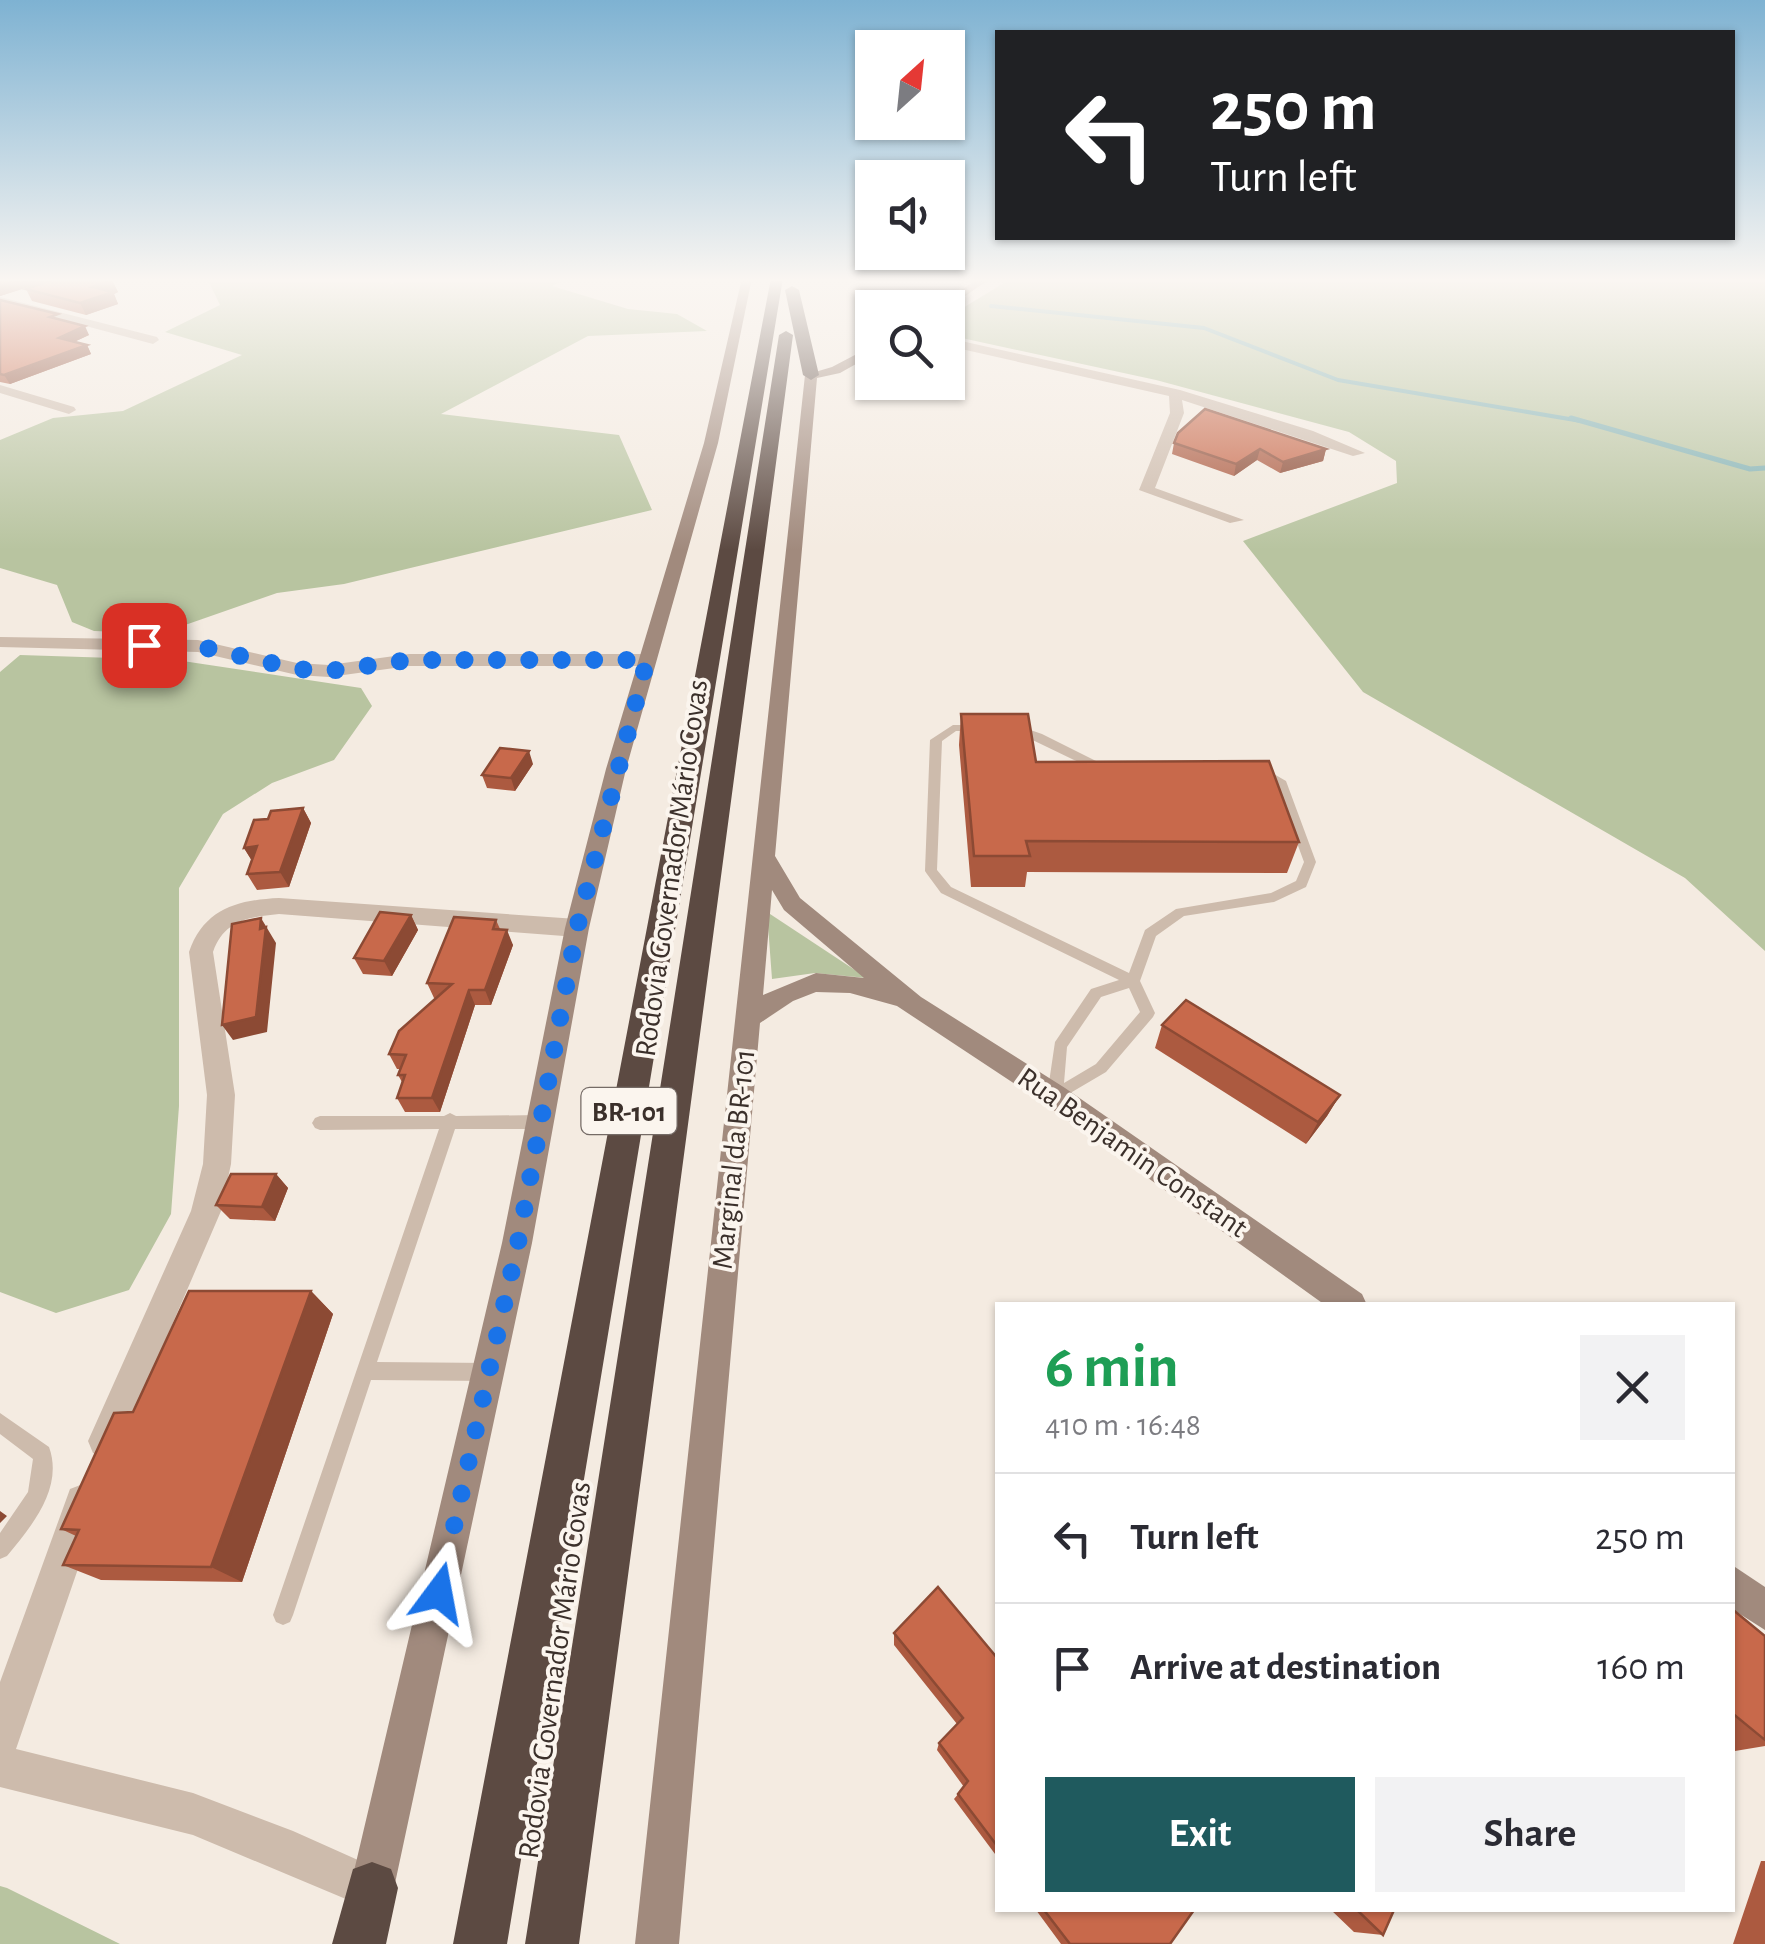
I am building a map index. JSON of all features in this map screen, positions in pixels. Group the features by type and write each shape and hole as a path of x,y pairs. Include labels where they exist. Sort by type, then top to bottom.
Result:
{"highway":[{"name":"Rodovia Governador Mário Covas","path":"480,1944 772,369"},
{"name":"Rodovia Governador Mário Covas","path":"552,1944 776,369"},
{"path":"810,369 812,375"},
{"path":"359,1944 372,1888"}],"main road":[{"path":"372,1888 490,1372 577,928 647,660 706,461 727,369"},
{"path":"812,375 838,369"},
{"name":"Marginal da BR-101","path":"657,1944 812,375"},
{"name":"Rua Benjamin Constant","path":"766,860 792,904 912,1004 1055,1096 1347,1302"},
{"name":"Rua Benjamin Constant","path":"746,1019 788,988 824,982 861,986 912,1004"},
{"path":"1735,1586 1765,1611"}],"street":[{"path":"1067,369 1268,419 1358,453"},
{"path":"0,389 69,410"},
{"path":"1176,393 1177,413 1147,490 1236,520"},
{"path":"0,642 198,646 297,669 329,671 409,660 647,660"},
{"path":"0,1738 100,1453 206,1210 217,1164 221,1095 200,952 204,937 230,914 247,908 280,906 577,928"},
{"path":"0,1766 193,1814 293,1852 372,1888"}],"lane":[{"path":"984,728 954,728 936,740 931,871 946,890 1133,981 1148,1013 1102,1068 1055,1096"},
{"path":"999,728 1046,737 1073,758 1100,766 1119,766"},
{"path":"1133,981 1150,933 1181,912 1274,896 1301,884 1310,862 1280,782 1252,767"},
{"path":"1055,1096 1060,1046 1096,993 1133,981"},
{"path":"283,1615 450,1120"},
{"path":"320,1123 540,1122"},
{"path":"366,1371 490,1372"},
{"path":"0,1422 42,1454 44,1478 35,1505 0,1549"}],"green space":[{"path":"213,369 526,369 441,414 619,435 652,510 344,584 277,593 188,624 147,633 94,631 72,622 57,585 0,568 0,440 53,418 123,411"},
{"path":"1104,369 1765,369 1765,951 1685,878 1363,692 1243,541 1397,483 1396,461 1349,432"},
{"path":"20,655 176,660 361,688 372,706 334,760 272,783 223,814 179,888 179,1106 171,1214 129,1290 56,1313 0,1292 0,672"},
{"path":"767,912 867,978 815,973 772,979"},
{"path":"0,1886 7,1888 120,1944 0,1944"}],"building":[{"path":"0,369 21,369 4,375"},
{"path":"1205,409 1326,449 1283,462 1260,449 1236,464 1174,443 1178,433"},
{"path":"961,714 1028,714 1036,762 1269,761 1299,842 1026,841 1030,856 974,856"},
{"path":"500,748 529,751 511,778 482,775"},
{"path":"303,808 280,872 247,874 257,846 244,848 254,820 268,819 271,811"},
{"path":"380,912 411,915 384,961 354,958"},
{"path":"454,917 496,920 493,929 507,930 485,990 469,990 432,1098 397,1098 405,1075 398,1075 406,1055 389,1054 399,1031 452,984 427,983"},
{"path":"261,918 260,929 266,927 256,1017 222,1025 232,924"},
{"path":"1186,1000 1340,1095 1318,1122 1162,1025"},
{"path":"231,1174 276,1174 262,1207 216,1205"},
{"path":"189,1291 311,1291 211,1567 63,1565 79,1530 61,1529 114,1413 133,1412"},
{"path":"938,1587 995,1655 995,1843 958,1794 968,1781 939,1743 963,1718 894,1633"},
{"path":"1735,1611 1765,1636 1765,1740 1735,1715"},
{"path":"1046,1912 1193,1912 1170,1944 1070,1944"},
{"path":"1359,1912 1393,1912 1383,1935"}],"waterway":[{"path":"1309,369 1338,380 1581,421"},
{"path":"1571,418 1750,469 1765,468"}],"route":[{"path":"144,645 198,646 297,669 329,671 409,660 647,660 577,928 518,1243 439,1593"}]}
